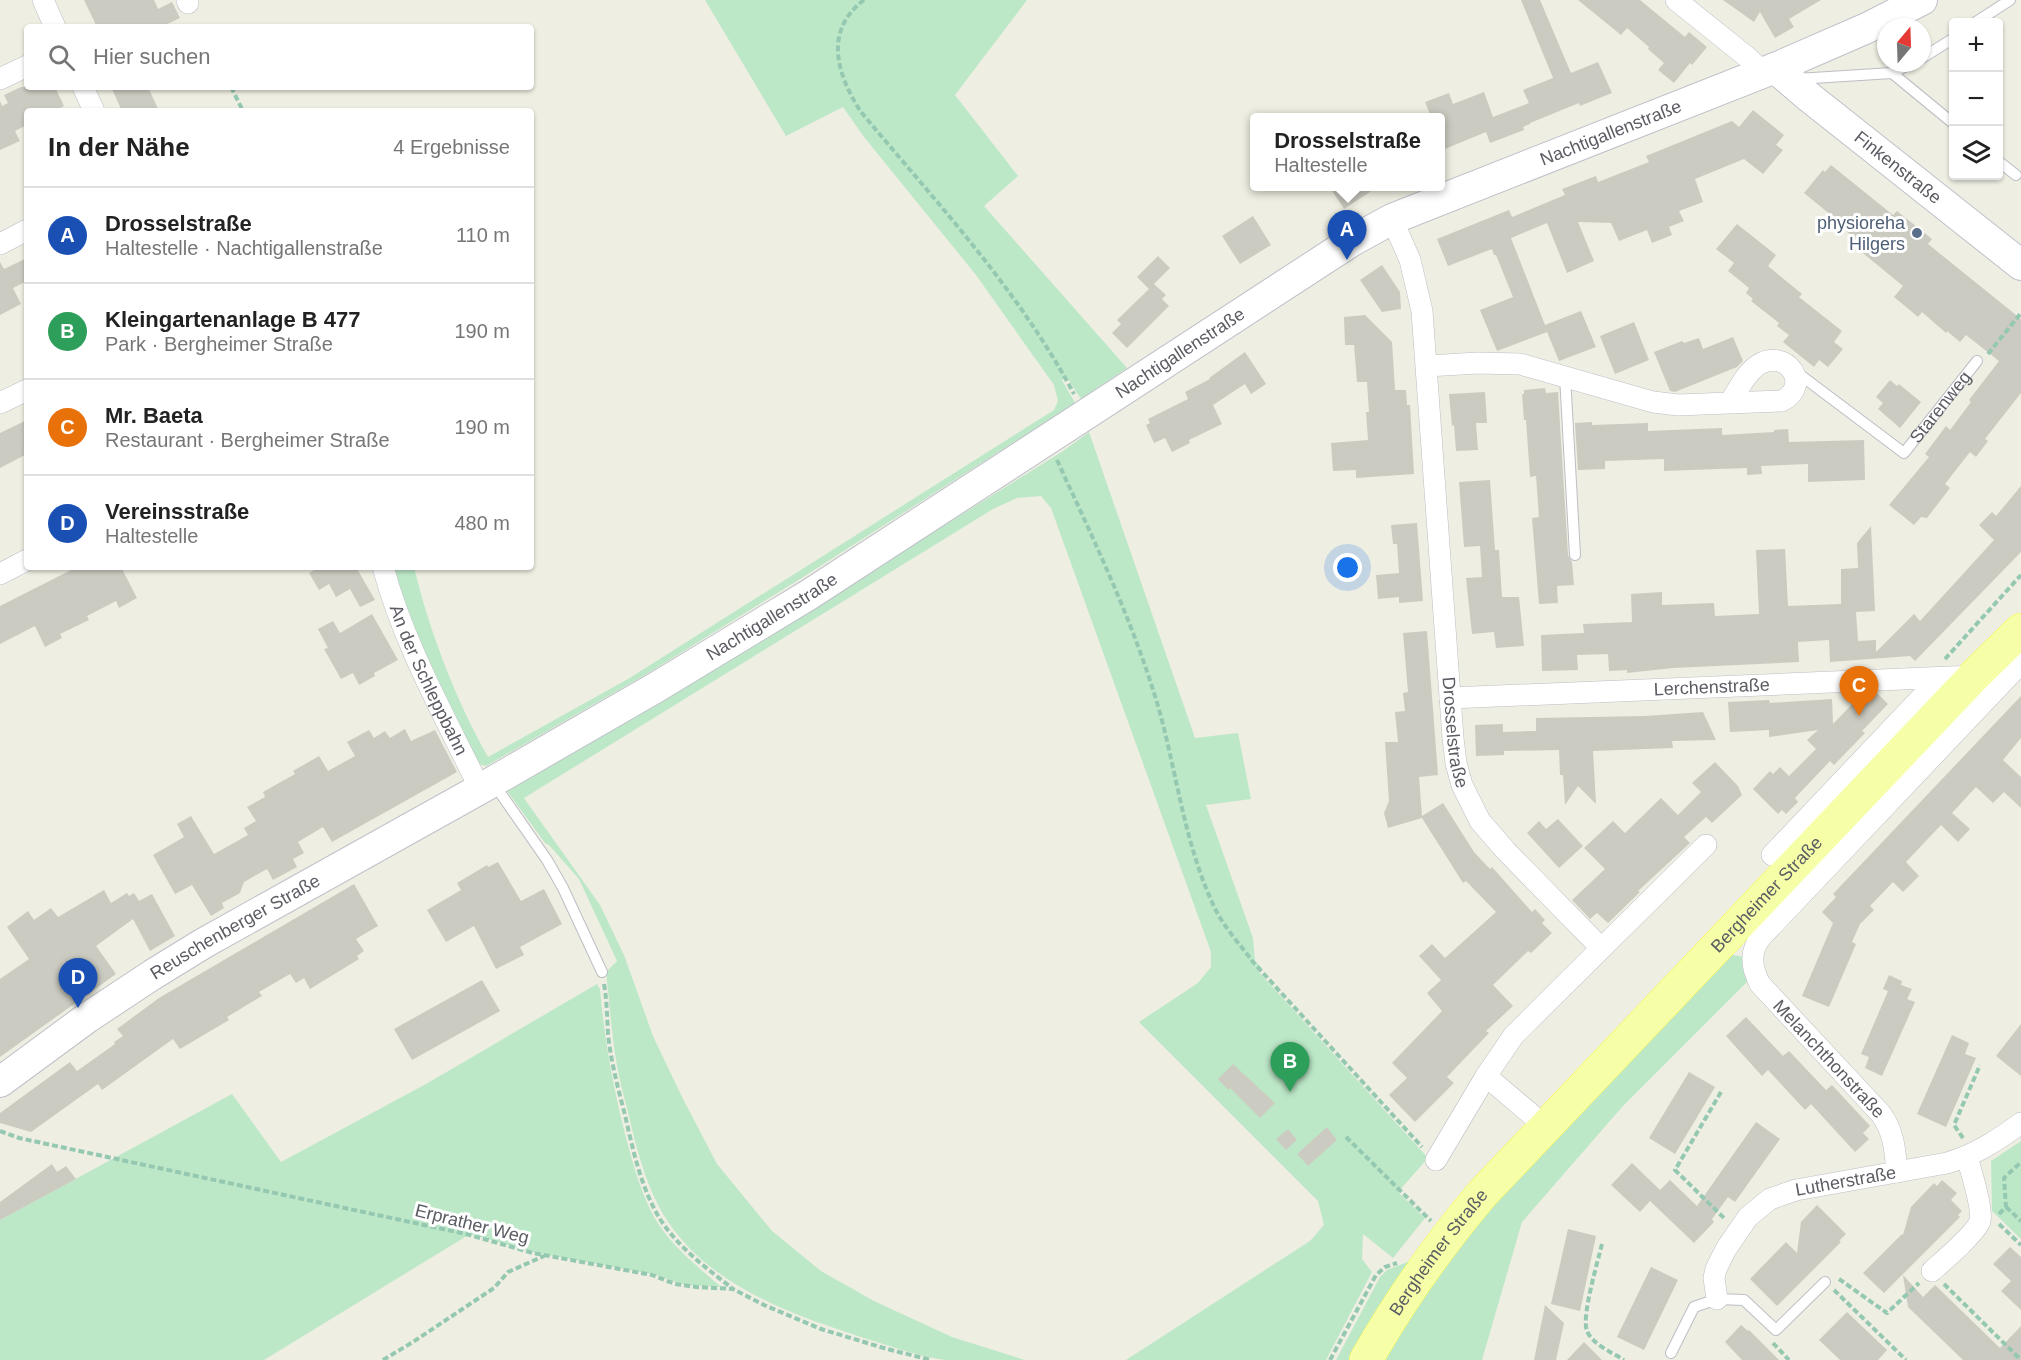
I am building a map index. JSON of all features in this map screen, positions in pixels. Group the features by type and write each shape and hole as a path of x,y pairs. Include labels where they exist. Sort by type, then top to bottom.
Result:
{"main road":[{"name":"Nachtigallenstraße","path":"486,785 655,688 810,594 1352,241 1392,219 1775,73 1922,0"},
{"name":"Finkenstraße","path":"1775,73 2021,265"},
{"name":"Bergheimer Straße","path":"1981,670 2021,611"},
{"name":"Bergheimer Straße","path":"1366,1360 1410,1287 1482,1194 2021,630"},
{"name":"Reuschenberger Straße","path":"0,1082 87,1018 195,948 486,785"}],"street":[{"path":"43,0 54,24"},
{"name":"Finkenstraße","path":"1676,0 1747,57 1775,73"},
{"path":"0,80 24,68"},
{"path":"84,90 93,108"},
{"name":"Drosselstraße","path":"1392,219 1410,260 1420,294 1450,698 1456,763 1462,785 1480,821 1506,851 1601,948"},
{"path":"0,244 24,232"},
{"name":"Starenweg","path":"1730,403 1759,364 1781,360 1792,369"},
{"path":"1427,366 1510,363 1530,366 1628,396 1665,404 1697,406 1782,401 1795,389 1795,376 1792,369"},
{"path":"0,403 24,391"},
{"path":"0,574 24,562"},
{"name":"An der Schleppbahn","path":"384,570 407,637 486,785"},
{"name":"Bergheimer Straße","path":"1760,984 1755,975 1752,958 1754,949 1762,936 2021,663"},
{"name":"Lerchenstraße","path":"1450,698 1939,679 1981,670"},
{"name":"Bergheimer Straße","path":"1772,855 1939,679"},
{"path":"1436,1160 1486,1076 1514,1035 1707,845"},
{"name":"Melanchthonstraße","path":"1760,984 1881,1114 1893,1134 1897,1172"},
{"path":"1486,1076 1545,1126"},
{"name":"Lutherstraße","path":"1718,1299 1714,1278 1716,1269 1737,1231 1760,1206 1782,1194 1947,1163 1970,1156 2021,1123"},
{"path":"1932,1271 1974,1231 1980,1221 1980,1209 1970,1156"}],"lane":[{"path":"1982,18 2010,0"},
{"path":"1931,52 1949,41"},
{"path":"1775,73 1892,73 1949,121"},
{"path":"2003,165 2016,175"},
{"name":"Starenweg","path":"1792,369 1904,453 1977,361"},
{"path":"1565,376 1575,555"},
{"path":"486,785 548,861 602,972"},
{"path":"1671,1353 1694,1307 1718,1299 1744,1300 1776,1330 1825,1282"}],"path":[{"path":"864,0 842,24 838,36 840,64 850,97 991,268 1045,343 1086,415"},
{"path":"232,90 242,108"},
{"name":"Starenweg","path":"1977,361 1985,358 2021,313"},
{"path":"1048,440 1101,555 1129,624 1160,712 1197,862 1212,903 1253,962 1436,1160"},
{"path":"1939,679 1941,663 2021,575"},
{"path":"602,972 608,1035 615,1076 632,1146 646,1191 660,1219 678,1243 700,1264 733,1289"},
{"path":"1970,1156 1954,1125 1980,1065"},
{"path":"1722,1092 1675,1170 1737,1231"},
{"name":"Erprather Weg","path":"0,1131 19,1138 466,1234 532,1253 652,1275 675,1284 733,1289 821,1329 931,1360"},
{"path":"1346,1137 1434,1223"},
{"path":"2021,1162 2004,1178 2006,1207 2021,1221"},
{"path":"2006,1207 1994,1219 2021,1245"},
{"path":"1602,1244 1586,1314 1587,1331 1597,1342 1623,1360"},
{"path":"383,1360 494,1288 508,1272 544,1256"},
{"path":"1906,1360 1825,1282 1835,1278 1840,1280 1887,1313 1932,1271 2021,1360"}],"green space":[{"path":"705,0 1027,0 955,95 1018,176 984,206 1127,368 1081,399 1066,376 1062,380 1075,403 645,675 486,766 479,764 415,634 392,570 415,570 427,615 445,665 465,713 488,757 628,679 1054,410 1058,401 1054,385 976,275 864,137 843,107 786,136"},
{"path":"1089,432 1195,738 1238,733 1251,799 1206,805 1253,938 1255,961 1262,968 1258,971 1428,1158 1398,1192 1425,1218 1393,1258 1363,1234 1362,1259 1372,1272 1326,1360 1126,1360 1310,1241 1324,1225 1318,1201 1139,1022 1198,983 1211,967 1211,952 1051,508 1041,496 1017,498 993,509 524,798 600,905 624,955 653,1036 717,1164 772,1231 821,1271 874,1301 952,1337 1025,1360 937,1359 836,1329 752,1294 702,1260 681,1239 663,1214 648,1183 621,1083 606,972 617,961 579,879 545,843 507,791 662,702 1063,451"},
{"path":"1722,953 1744,957 1748,981 1622,1107 1522,1222 1482,1360 1383,1360 1432,1276 1495,1198"},
{"path":"597,984 600,989 606,1041 619,1109 632,1161 644,1195 654,1217 668,1237 684,1255 721,1287 685,1285 652,1274 532,1252 470,1234 264,1360 0,1360 0,1220 232,1094 281,1162 426,1084"},
{"path":"2021,1141 2021,1239 1992,1211 1991,1161"},
{"path":"1410,1261 1354,1360 1336,1360 1380,1277 1387,1270"}],"building":[{"path":"84,0 154,0 158,9 172,2 180,18 167,24 96,24"},
{"path":"1521,0 1540,0 1571,73 1598,62 1612,93 1580,106 1579,103 1530,123 1523,127 1524,130 1490,143 1486,132 1445,149 1445,113 1429,113 1425,102 1449,93 1453,104 1484,92 1493,117 1529,103 1523,90 1553,78"},
{"path":"1578,0 1640,0 1685,37 1689,32 1707,47 1674,83 1658,70 1664,63 1648,49 1649,47 1627,28 1621,35"},
{"path":"1723,0 1821,0 1789,19 1794,27 1775,38 1760,12 1754,22"},
{"path":"21,87 24,87 24,90 56,90 64,106 60,108 24,108 24,126 15,131 20,141 0,150 0,101 2,106 8,103 4,95"},
{"path":"112,90 149,90 158,108 121,108"},
{"path":"1753,110 1784,135 1776,145 1783,150 1763,174 1744,159 1695,179 1703,202 1679,211 1684,221 1669,227 1672,235 1652,243 1647,230 1619,241 1611,223 1578,222 1594,261 1567,273 1547,223 1511,238 1545,325 1581,311 1596,347 1559,361 1545,327 1547,332 1497,351 1480,310 1513,297 1496,255 1492,249 1448,266 1437,239 1509,210 1512,217 1565,195 1562,189 1596,176 1598,182 1649,162 1646,156 1732,121 1739,127"},
{"path":"1831,165 1893,215 1897,211 1932,239 1928,244 2021,319 2021,393 1985,439 1988,441 1976,457 1970,452 1945,484 1950,488 1927,518 1921,517 1914,525 1889,505 1929,457 1925,454 1946,426 1950,430 1971,402 1969,400 1999,361 1966,335 1960,342 1922,312 1918,317 1894,297 1903,286 1853,245 1857,240 1846,231 1848,229 1804,193 1823,170 1825,172"},
{"path":"1332,191 1371,191 1344,209"},
{"path":"1253,216 1271,245 1240,264 1222,236"},
{"path":"1737,224 1776,255 1768,266 1802,294 1799,297 1842,331 1834,342 1843,349 1828,367 1819,360 1814,367 1783,342 1789,335 1777,326 1779,323 1751,301 1753,299 1746,293 1749,288 1728,271 1734,263 1716,249"},
{"path":"1158,256 1170,268 1154,284 1166,295 1162,299 1169,306 1127,348 1112,333 1121,324 1117,320 1149,289 1137,277"},
{"path":"24,259 24,282 13,288 21,304 0,315 0,262 4,269"},
{"path":"1382,265 1400,292 1401,309 1382,312 1360,280"},
{"path":"1365,315 1392,342 1395,390 1406,390 1407,405 1410,405 1414,474 1356,478 1356,470 1333,471 1331,443 1368,440 1367,382 1357,382 1354,345 1345,345 1344,317"},
{"path":"1634,322 1649,360 1615,374 1600,336"},
{"path":"1733,337 1743,361 1737,367 1675,392 1670,391 1654,352 1682,341 1684,343 1699,338 1703,349"},
{"path":"1245,352 1266,384 1251,394 1245,384 1213,405 1222,424 1189,440 1190,443 1172,452 1165,438 1154,443 1146,425 1150,423 1148,419 1188,399 1185,392 1210,379"},
{"path":"1890,380 1897,386 1899,384 1921,402 1900,428 1878,409 1883,403 1876,397"},
{"path":"1545,388 1546,393 1558,392 1568,555 1572,562 1574,585 1557,586 1558,603 1539,604 1532,518 1539,517 1536,476 1530,477 1522,394 1524,390"},
{"path":"1485,392 1487,423 1476,423 1478,450 1456,451 1449,394"},
{"path":"24,421 24,456 0,468 0,433"},
{"path":"1592,422 1592,425 1648,423 1648,431 1722,428 1722,435 1788,429 1789,442 1864,440 1865,480 1808,482 1808,464 1761,466 1762,474 1747,475 1747,468 1664,471 1664,459 1605,461 1605,469 1578,470 1575,423"},
{"path":"1490,480 1495,550 1499,550 1502,597 1519,597 1524,646 1496,648 1494,632 1472,634 1466,578 1482,577 1480,546 1464,547 1459,482"},
{"path":"2021,486 2021,552 1915,661 1910,656 1830,662 1829,640 1798,642 1799,662 1673,668 1627,673 1627,670 1609,671 1608,654 1577,655 1578,670 1542,671 1541,635 1584,633 1583,624 1632,622 1631,594 1662,592 1662,605 1714,603 1715,616 1759,614 1756,550 1785,549 1788,606 1841,604 1841,569 1858,568 1857,543 1871,526 1875,611 1856,612 1858,641 1876,640 1876,652 1914,614 1920,621 1994,540 1979,525 1992,512 1996,516"},
{"path":"1417,523 1423,601 1399,603 1399,597 1378,599 1376,575 1399,573 1397,544 1393,544 1391,525"},
{"path":"71,570 123,570 137,598 119,608 116,601 87,616 89,620 60,634 62,638 45,647 35,626 0,644 0,606"},
{"path":"314,570 358,570 375,600 360,607 350,589 336,597 329,584 319,590 309,573"},
{"path":"372,614 398,660 374,673 375,676 359,685 353,673 341,679 324,649 328,648 318,629 333,621 340,633"},
{"path":"1427,631 1438,775 1419,777 1422,816 1443,803 1474,852 1490,869 1492,867 1532,912 1535,909 1545,920 1542,923 1552,933 1531,953 1528,951 1493,985 1513,1006 1486,1031 1489,1033 1447,1077 1454,1083 1415,1122 1389,1095 1407,1078 1392,1063 1442,1011 1427,993 1441,980 1419,956 1432,944 1445,958 1496,912 1466,881 1463,883 1422,818 1388,828 1384,813 1389,801 1385,742 1398,742 1395,712 1405,711 1403,693 1408,692 1403,633"},
{"path":"1863,693 1877,693 1888,704 1862,731 1865,733 1834,765 1830,761 1795,798 1798,802 1786,814 1782,810 1778,814 1753,789 1770,771 1773,774 1780,767 1789,776 1816,749 1807,740 1818,730 1769,737 1769,730 1730,732 1728,702 1769,700 1770,703 1832,699 1833,724"},
{"path":"2021,696 2021,738 2003,760 2021,777 2021,808 2004,792 1993,803 1976,787 1952,813 1970,829 1958,842 1941,825 1906,862 1919,876 1903,892 1893,882 1870,906 1874,910 1860,924 1852,942 1856,944 1829,1007 1802,996 1833,923 1822,912 1836,897 1833,894"},
{"path":"1703,712 1716,740 1672,741 1673,748 1593,751 1596,804 1578,786 1565,805 1559,750 1504,751 1504,755 1476,756 1475,725 1503,724 1503,732 1536,731 1536,718 1645,716"},
{"path":"405,729 411,741 435,730 457,772 332,842 323,827 298,842 304,853 293,859 297,867 273,880 267,869 244,882 240,893 222,903 224,908 211,916 192,885 175,894 153,855 184,837 177,824 191,816 214,854 248,835 244,828 256,821 247,807 265,797 263,792 295,774 293,771 319,756 328,771 355,756 347,742 369,730 374,738 385,731 390,738"},
{"path":"1715,762 1738,786 1742,795 1712,823 1706,817 1684,837 1690,843 1638,891 1640,892 1608,923 1597,913 1590,919 1572,900 1605,869 1584,848 1613,821 1625,833 1661,798 1678,815 1701,792 1692,783"},
{"path":"1558,819 1583,846 1559,868 1527,833 1539,821 1546,829"},
{"path":"498,862 521,901 544,889 562,924 520,947 524,955 496,969 474,926 446,942 427,910 461,890 457,883 487,865 488,867"},
{"path":"354,884 378,926 356,939 364,951 357,956 359,959 310,989 304,978 296,983 290,974 259,992 262,996 227,1017 229,1020 180,1049 173,1039 102,1090 98,1084 31,1132 0,1123 0,1113 70,1062 77,1071 115,1044 114,1042 123,1036 117,1029 159,998"},
{"path":"104,890 111,903 127,893 129,896 134,893 139,901 152,894 175,936 150,951 133,919 96,946 116,974 0,1057 0,979 29,959 7,927 28,911 34,920 51,908 58,917"},
{"path":"1889,975 1902,981 1901,985 1912,989 1907,999 1915,1002 1882,1076 1865,1068 1869,1057 1861,1054 1888,991 1883,989"},
{"path":"482,980 500,1011 412,1060 394,1029"},
{"path":"1746,1017 1783,1056 1789,1051 1826,1090 1832,1085 1870,1126 1863,1133 1869,1139 1855,1152 1811,1104 1805,1110 1768,1070 1762,1076 1726,1036"},
{"path":"2021,1024 2021,1076 1996,1056"},
{"path":"1952,1035 1969,1043 1965,1054 1976,1058 1946,1127 1917,1114"},
{"path":"1233,1064 1275,1103 1260,1118 1218,1079"},
{"path":"1689,1072 1715,1087 1675,1154 1649,1138"},
{"path":"1756,1122 1780,1139 1735,1202 1728,1197 1712,1219 1714,1222 1694,1243 1650,1201 1640,1212 1611,1185 1632,1163 1660,1190 1670,1180 1697,1206"},
{"path":"1327,1127 1337,1140 1308,1166 1297,1154"},
{"path":"1288,1129 1297,1140 1286,1150 1276,1139"},
{"path":"52,1164 57,1172 66,1166 76,1179 0,1220 0,1202"},
{"path":"1942,1180 1957,1193 1951,1200 1962,1211 1958,1215 1960,1217 1884,1293 1863,1273 1903,1235 1911,1207 1934,1183 1937,1186"},
{"path":"1817,1205 1846,1234 1839,1241 1841,1242 1777,1306 1750,1279 1786,1242 1797,1253 1801,1222"},
{"path":"1568,1229 1596,1236 1580,1311 1551,1304"},
{"path":"2010,1247 2021,1257 2021,1310 2001,1291 2011,1281 1993,1264"},
{"path":"1651,1267 1678,1280 1644,1350 1617,1337"},
{"path":"1903,1275 1923,1297 1935,1285 2000,1348 2021,1326 2021,1360 1963,1360 1908,1307"},
{"path":"1545,1305 1564,1323 1556,1360 1534,1360"},
{"path":"1847,1312 1887,1350 1878,1360 1840,1360 1819,1340"},
{"path":"1741,1325 1779,1360 1742,1360 1725,1342"},
{"path":"1584,1342 1602,1360 1567,1360"}],"place":[{"name":"physioreha Hilgers","path":"1917,233"},
{"name":"Drosselstraße","path":"1347,260"},
{"name":"Mr. Baeta","path":"1859,716"},
{"name":"Vereinsstraße","path":"78,1008"},
{"name":"Kleingartenanlage B 477","path":"1290,1092"}]}
